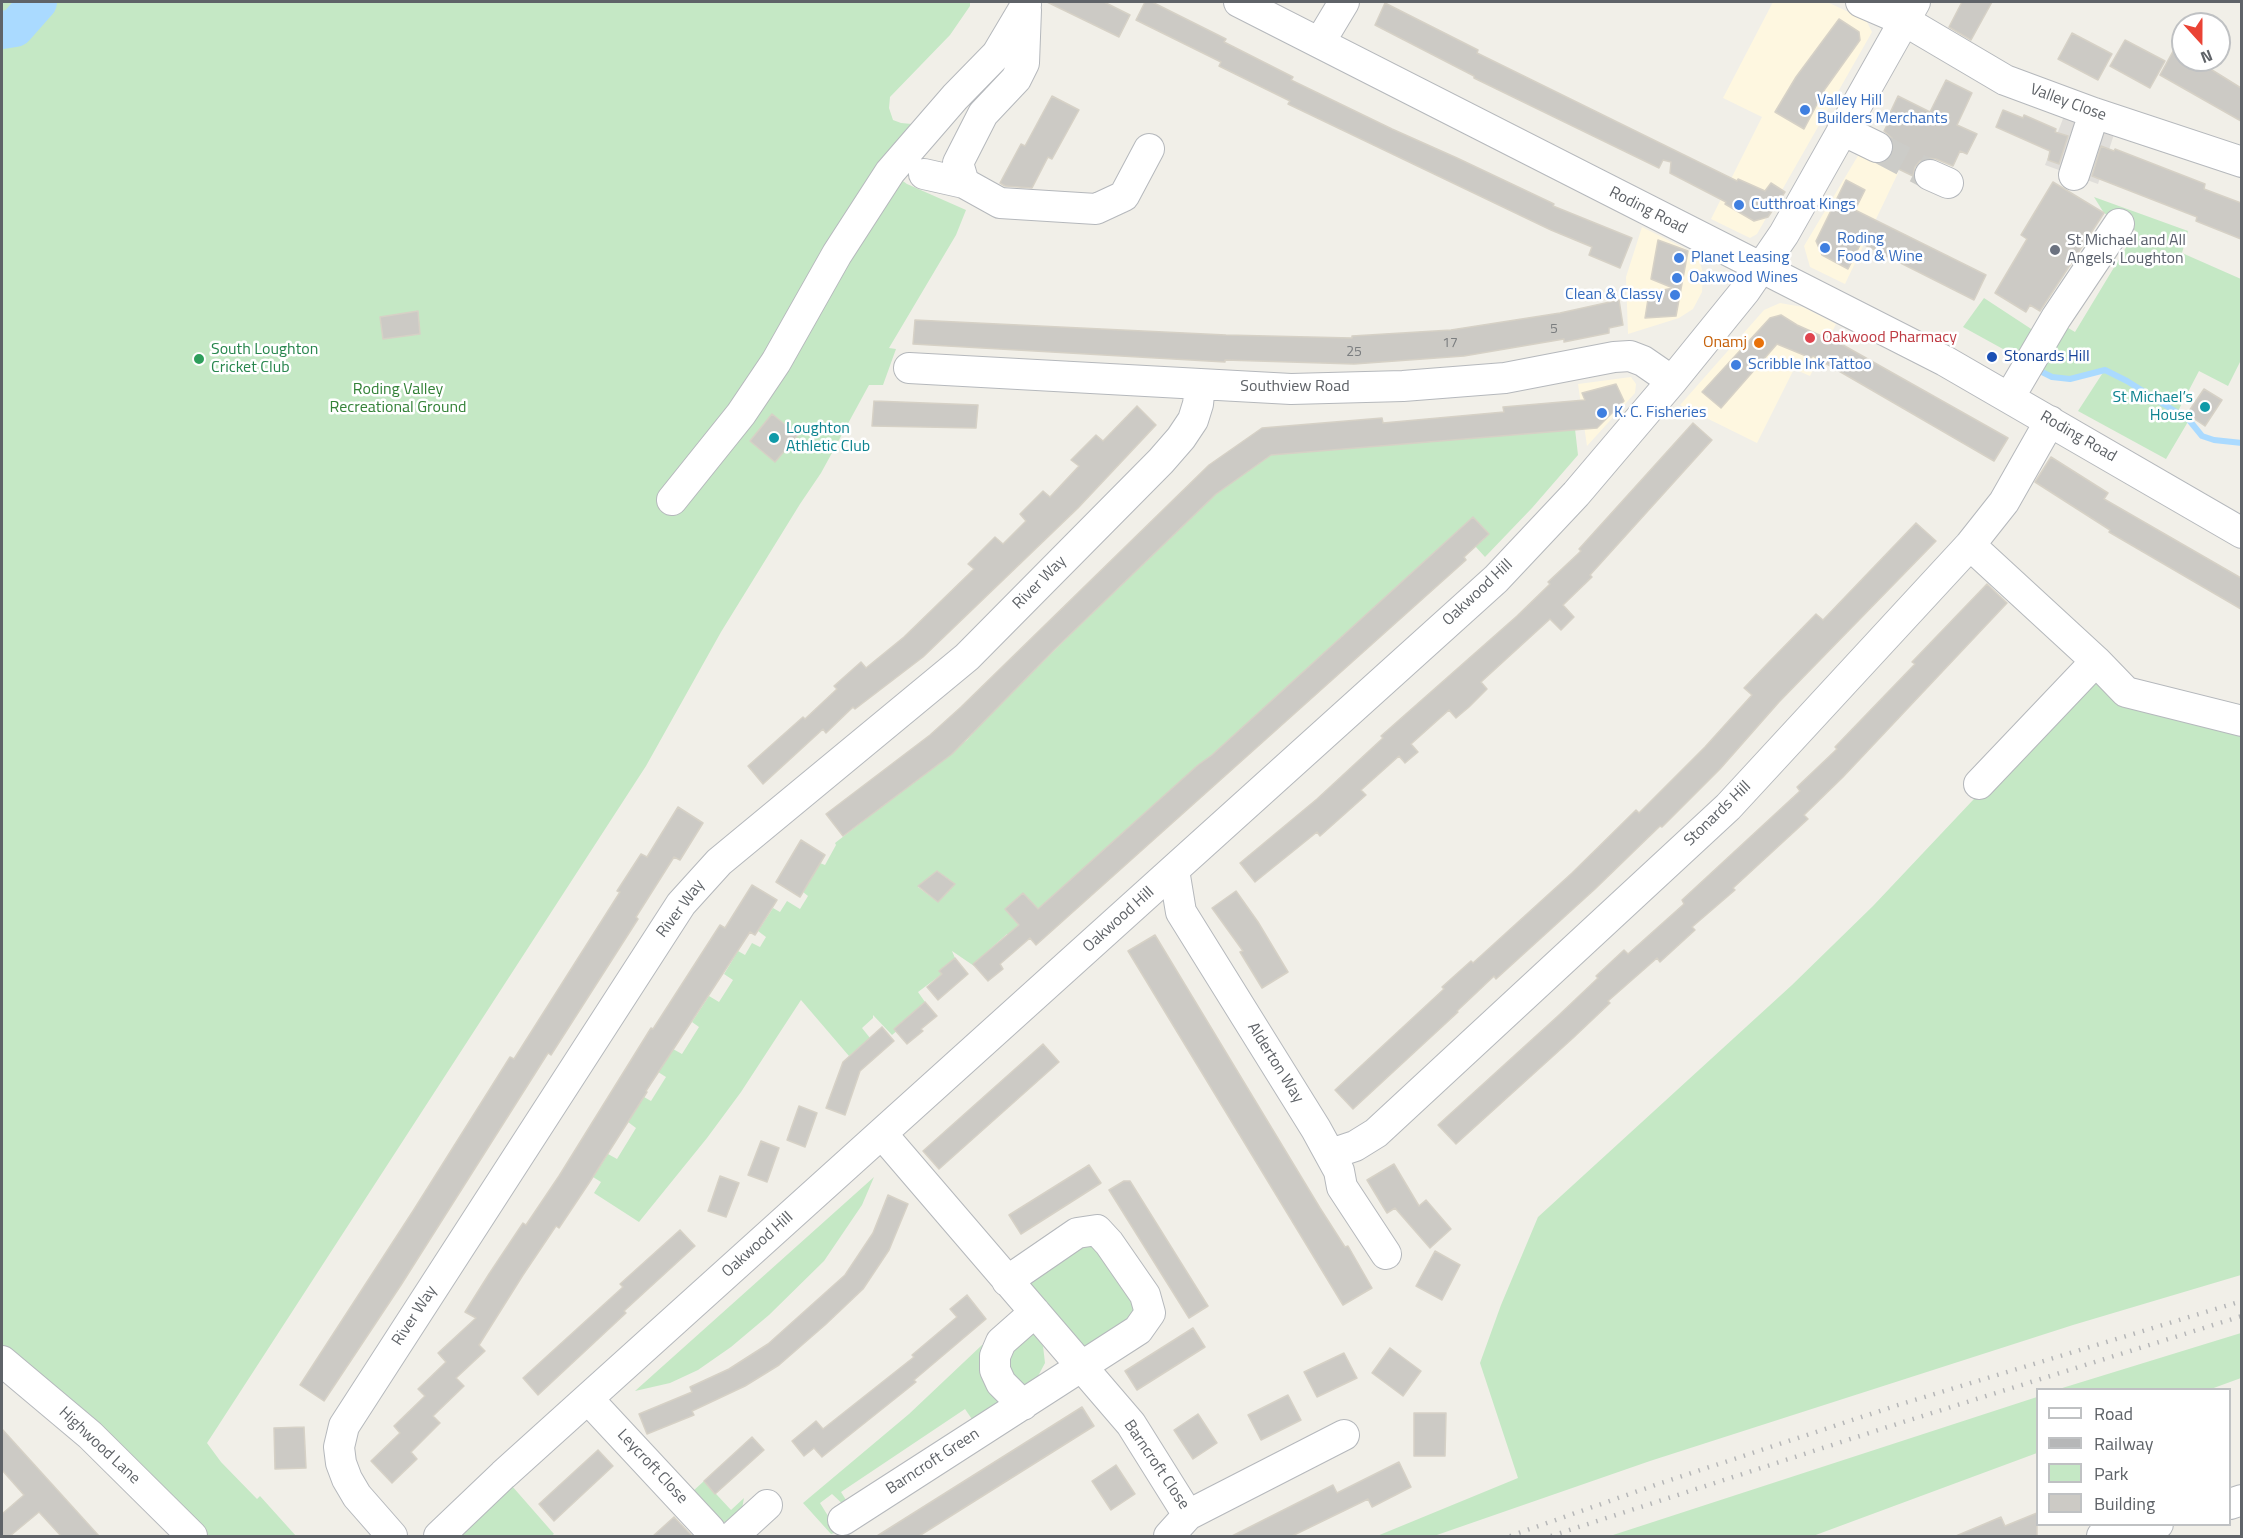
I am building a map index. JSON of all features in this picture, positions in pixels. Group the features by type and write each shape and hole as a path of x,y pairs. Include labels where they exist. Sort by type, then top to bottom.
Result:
{"street":[{"name":"Roding Road","path":"1239,2 1945,361 2241,533"},
{"path":"1320,42 1344,2"},
{"name":"Valley Close","path":"1862,2 1910,11 2005,80 2094,113 2240,159"},
{"path":"964,183 958,163 983,114 1016,79 1024,63 1026,3"},
{"path":"672,500 741,414 776,362 837,254 890,172 955,97 997,54 1026,3"},
{"name":"Oakwood Hill","path":"439,1536 588,1398 1496,579 1576,494 1672,381 1726,315 1761,267 1784,234 1910,11"},
{"path":"2074,175 2094,113"},
{"path":"1842,130 1877,147"},
{"path":"924,174 964,183 1000,203 1096,209 1124,196 1149,148"},
{"path":"2009,398 2056,318 2119,224"},
{"name":"Southview Road","path":"909,368 1291,389 1403,386 1506,378 1614,357 1630,356 1643,361 1672,381"},
{"name":"River Way","path":"392,1536 357,1496 347,1479 341,1463 339,1447 344,1426 681,904 719,862 967,657 1181,438 1193,420 1200,385"},
{"name":"Stonards Hill","path":"1331,1154 1355,1146 1376,1133 1728,807 1970,545 2004,502 2050,421"},
{"path":"1970,545 2096,661 2126,692 2241,721"},
{"path":"1979,784 2096,661"},
{"name":"Alderton Way","path":"1174,870 1180,912 1331,1154 1339,1171 1342,1187 1386,1254"},
{"name":"Barncroft Close","path":"882,1134 1131,1424 1178,1526 1344,1435"},
{"path":"1007,1281 1077,1233 1097,1230 1109,1243 1145,1295 1150,1313 1138,1330 1080,1366"},
{"path":"1023,1405 1001,1383 995,1370 995,1356 1001,1342 1035,1312"},
{"name":"Highwood Lane","path":"3,1364 90,1435 192,1536"},
{"name":"Barncroft Green","path":"843,1520 1080,1366"},
{"name":"Leycroft Close","path":"588,1398 710,1530 713,1536"},
{"path":"733,1536 767,1505"},
{"path":"2102,1536 2106,1533 2146,1526"}],"shaded area":[{"path":"1773,2 1827,2 1866,20 1872,32 1757,234 1750,238 1711,219 1762,117 1723,98"},
{"path":"2066,111 2116,128 2098,184 2045,165"},
{"path":"1859,154 1898,173 1845,284 1810,267 1804,246"},
{"path":"1642,227 1694,253 1699,259 1703,273 1702,292 1693,309 1679,318 1628,334 1626,277"},
{"path":"1780,303 1803,307 1836,324 1810,376 1794,369 1757,443 1680,405 1764,310"},
{"path":"1631,377 1636,384 1635,393 1587,446 1578,384"}],"green space":[{"name":"Roding Valley Recreational Ground","path":"2,2 970,2 970,6 950,35 890,97 889,108 893,120 923,125 886,169 907,184 966,210 956,235 889,348 896,349 883,385 869,385 821,473 721,632 646,766 207,1443 221,1462 257,1499 260,1496 296,1536 203,1536 2,1349"},
{"path":"2094,197 2188,231 2182,253 2241,279 2241,360 2228,386 2199,371 2177,413 2189,420 2166,459 2078,411 2104,371 2067,378 2052,376 1963,327 1984,298 2048,340 2058,322 2075,332 2136,231 2104,213"},
{"path":"1575,429 1578,455 1485,557 1475,546 1489,534 1473,517 1220,748 1038,909 1023,893 1005,909 1025,933 1016,939 1007,934 989,950 977,968 952,951 955,958 940,971 942,974 918,992 925,1002 910,1015 912,1018 892,1035 873,1015 873,1018 862,1028 870,1038 849,1056 801,1000 741,1092 639,1222 594,1193 601,1182 593,1177 608,1154 617,1159 636,1128 628,1122 644,1097 651,1101 666,1077 658,1072 673,1049 682,1054 699,1027 692,1022 709,996 719,1002 733,980 724,974 738,951 745,955 752,943 760,947 766,937 758,931 773,908 780,912 787,901 800,909 808,896 803,892 820,863 825,865 835,843 967,740 986,718 1072,633 1220,490 1275,452","holes":["937,871 955,884 938,902 918,887"]},
{"path":"2090,676 2241,727 2241,1275 2073,1325 1650,1461 1434,1536 1377,1536 1518,1478 1480,1363 1501,1305 1538,1217 1792,985 1873,906"},
{"path":"874,1177 862,1205 824,1261 769,1315 731,1347 698,1370 670,1383 635,1391"},
{"path":"1088,1243 1101,1249 1136,1300 1136,1311 1130,1324 1081,1350 1036,1303 1028,1278"},
{"path":"1029,1328 1043,1346 1045,1363 1037,1378 1018,1392 1004,1376 1007,1347"},
{"path":"2241,1333 2241,1378 2214,1388 2062,1388"},
{"path":"982,1345 993,1345 1004,1401 976,1425 965,1409 841,1492 851,1508 847,1508 832,1494 820,1503 838,1532 831,1534 803,1503 909,1414"},
{"path":"2036,1397 2036,1453 1813,1536 1610,1536"},
{"path":"505,1478 554,1534 551,1536 443,1536"},
{"path":"704,1481 731,1510 744,1498 741,1514 730,1522 723,1522 692,1492"}],"building":[{"path":"1047,2 1104,2 1130,15 1119,37"},
{"path":"1145,2 1152,2 1226,39 1224,42 1293,77 1291,80 1392,129 1554,204 1553,206 1632,238 1620,268 1589,255 1592,247 1551,230 1288,104 1290,101 1219,66 1221,62 1136,20"},
{"path":"1962,2 1992,2 1971,40 1949,27"},
{"path":"1385,3 1478,50 1477,53 1737,181 1738,179 1765,191 1771,183 1785,192 1768,217 1754,221 1725,204 1726,202 1670,173 1671,162 1663,160 1659,168 1474,78 1375,25"},
{"path":"1839,19 1859,32 1860,40 1825,89 1804,129 1775,112 1796,77"},
{"path":"2072,33 2112,54 2098,80 2058,59"},
{"path":"2125,40 2165,61 2150,88 2110,66"},
{"path":"2171,55 2171,72 2215,72 2241,88 2241,121 2160,75"},
{"path":"1946,80 1972,93 1957,125 1977,134 1967,154 1960,151 1953,166 1936,159 1928,158 1920,161 1915,167 1913,176 1884,162 1893,154 1892,138 1884,131 1898,96 1930,112"},
{"path":"1052,96 1079,110 1052,159 1048,157 1032,188 1005,186 1000,183 1021,144 1025,146"},
{"path":"2003,110 2023,118 2024,115 2056,129 2055,132 2068,136 2059,164 2048,160 2050,151 1996,127"},
{"path":"2101,146 2114,151 2115,149 2205,184 2204,189 2241,203 2241,239 2196,221 2197,217 2092,176"},
{"path":"1846,180 1865,190 1855,210 1986,275 1974,300 1861,243 1848,269 1822,255 1816,241"},
{"name":"St Michael and All Angels, Loughton","path":"2053,182 2104,213 2040,311 2030,305 2026,312 1995,293 2027,239 2021,235"},
{"path":"1658,240 1688,251 1676,316 1645,318 1649,293 1673,288 1651,279"},
{"path":"1619,300 1623,325 1609,328 1609,333 1564,342 1564,339 1464,356 1354,364 1225,360 1225,362 913,344 915,320 1226,335 1352,338 1352,336 1451,330 1560,313"},
{"path":"418,311 420,334 383,339 380,317"},
{"path":"1781,315 1797,325 1826,338 1827,336 2008,438 1994,461 1813,356 1811,358 1777,344 1721,408 1702,392 1770,318"},
{"path":"1616,384 1624,401 1597,428 1271,455 1216,494 1055,649 952,754 843,836 826,814 930,735 1209,465 1262,428 1382,418 1383,423 1504,412 1503,407 1585,400 1582,393"},
{"name":"St Michael’s House","path":"2204,389 2222,400 2205,426 2187,414"},
{"path":"874,401 978,405 976,428 872,426"},
{"path":"1137,406 1156,425 1078,508 923,657 855,709 853,707 826,733 823,729 763,784 748,766 803,717 805,719 837,689 834,686 861,662 866,668 904,637 974,569 968,564 995,537 1003,544 1026,521 1020,514 1043,491 1050,497 1079,466 1071,460 1096,435 1103,441"},
{"name":"Loughton Athletic Club","path":"772,414 798,435 775,462 750,441"},
{"path":"1693,423 1712,440 1590,575 1592,577 1563,605 1574,617 1561,630 1550,619 1481,682 1487,689 1469,707 1456,718 1449,710 1411,744 1418,752 1405,763 1399,756 1361,790 1366,795 1320,836 1317,832 1255,882 1240,863 1317,799 1383,738 1381,736 1550,584 1548,582 1581,551 1579,549"},
{"path":"2051,457 2108,493 2104,499 2241,578 2241,609 2109,532 2110,530 2035,482"},
{"path":"1473,517 1489,534 1464,557 1466,560 1036,945 1030,938 1000,964 1003,969 988,981 973,964 1019,925 1005,909 1023,893 1038,909 1212,755"},
{"path":"1916,523 1936,541 1779,702 1720,769 1662,827 1660,826 1496,979 1494,976 1353,1109 1335,1090 1444,989 1442,987 1471,961 1473,963 1572,873 1636,810 1639,813 1705,747 1752,695 1744,688 1816,614 1823,620"},
{"path":"1987,584 2007,603 1843,777 1804,815 1808,819 1733,888 1735,890 1692,927 1695,930 1660,962 1657,958 1608,1001 1610,1003 1573,1038 1456,1144 1438,1125 1559,1015 1624,950 1628,954 1684,904 1682,900 1800,791 1797,787 1837,749 1835,747 1915,664 1912,662"},
{"path":"678,807 703,823 680,860 674,857 636,917 638,919 551,1055 548,1053 401,1285 324,1401 300,1385 510,1057 514,1059 620,892 617,891 641,854 647,857"},
{"path":"801,840 825,855 800,897 776,882"},
{"path":"937,871 955,884 938,902 918,886"},
{"path":"752,885 777,900 755,935 750,932 589,1183 559,1228 556,1226 523,1275 479,1345 485,1351 456,1378 464,1386 433,1416 440,1423 411,1452 417,1459 392,1483 371,1461 400,1433 394,1426 425,1396 418,1389 446,1362 438,1353 476,1318 465,1312 489,1274 523,1223 526,1225 559,1176 651,1028 653,1029 720,925 725,928"},
{"path":"1236,891 1288,972 1262,988 1240,952 1243,951 1212,908"},
{"path":"1155,935 1320,1208 1345,1247 1348,1246 1372,1288 1343,1305 1128,951"},
{"path":"955,958 968,974 938,1000 927,987 942,974 939,971"},
{"path":"925,1002 937,1016 907,1044 894,1029"},
{"path":"882,1027 894,1041 860,1071 845,1115 826,1108 843,1062"},
{"path":"1043,1044 1059,1062 939,1169 923,1151"},
{"path":"799,1106 817,1113 805,1147 787,1140"},
{"path":"761,1141 779,1148 767,1182 748,1175"},
{"path":"1394,1164 1419,1206 1426,1200 1451,1229 1430,1248 1395,1208 1387,1213 1367,1180"},
{"path":"1089,1165 1101,1183 1021,1234 1009,1215"},
{"path":"720,1176 739,1183 726,1217 708,1211"},
{"path":"1124,1181 1130,1181 1208,1306 1189,1318 1109,1190"},
{"path":"888,1195 908,1204 889,1250 863,1289 779,1365 745,1386 692,1411 694,1415 647,1434 639,1414 692,1392 690,1387 729,1369 768,1344 845,1275 873,1233"},
{"path":"680,1230 695,1246 538,1395 523,1378 623,1287 620,1284"},
{"path":"1435,1251 1460,1265 1442,1300 1416,1286"},
{"path":"967,1295 986,1319 914,1380 916,1382 822,1457 814,1448 804,1456 792,1441 816,1421 823,1429 914,1357 912,1355 957,1317 950,1309"},
{"path":"1193,1328 1205,1347 1137,1390 1125,1371"},
{"path":"1390,1348 1421,1371 1403,1396 1372,1373"},
{"path":"1344,1353 1357,1378 1317,1397 1304,1372"},
{"path":"1288,1395 1301,1420 1261,1440 1248,1415"},
{"path":"1082,1407 1094,1426 919,1536 877,1536"},
{"path":"1414,1413 1446,1413 1445,1456 1414,1456"},
{"path":"1198,1414 1217,1443 1193,1459 1174,1430"},
{"path":"304,1427 306,1468 275,1469 274,1428"},
{"path":"2,1429 99,1536 61,1536 39,1512 10,1536 2,1536 2,1514 24,1495 2,1470"},
{"path":"752,1437 764,1450 715,1494 704,1481"},
{"path":"598,1450 613,1466 554,1521 539,1504"},
{"path":"1399,1462 1411,1487 1372,1507 1368,1499 1292,1536 1232,1536 1333,1485 1337,1493"},
{"path":"1116,1465 1135,1494 1111,1510 1092,1481"},
{"path":"2036,1513 2037,1536 1956,1536 2001,1517 2005,1526"},
{"path":"674,1517 692,1536 653,1536"}],"waterway":[{"path":"2,30 15,28 38,2"},
{"path":"2042,372 2052,377 2070,379 2105,370 2127,381 2189,420 2202,436 2214,440 2242,443"}],"tunnel":[{"path":"1877,147 1930,175"}],"railway":[{"path":"1510,1536 1658,1484 1895,1406 2242,1301"},
{"path":"1551,1536 2242,1316"}],"place":[{"name":"Valley Hill Builders Merchants","path":"1805,110"},
{"name":"Cutthroat Kings","path":"1739,205"},
{"name":"Roding Food & Wine","path":"1825,248"},
{"name":"St Michael and All Angels, Loughton","path":"2055,250"},
{"name":"Planet Leasing","path":"1679,258"},
{"name":"Oakwood Wines","path":"1677,278"},
{"name":"Clean & Classy","path":"1675,295"},
{"name":"Oakwood Pharmacy","path":"1810,338"},
{"name":"Onamj","path":"1759,343"},
{"name":"Stonards Hill","path":"1992,357"},
{"name":"South Loughton Cricket Club","path":"199,359"},
{"name":"Scribble Ink Tattoo","path":"1736,365"},
{"name":"St Michael’s House","path":"2205,407"},
{"name":"K. C. Fisheries","path":"1602,413"},
{"name":"Loughton Athletic Club","path":"774,438"}]}
